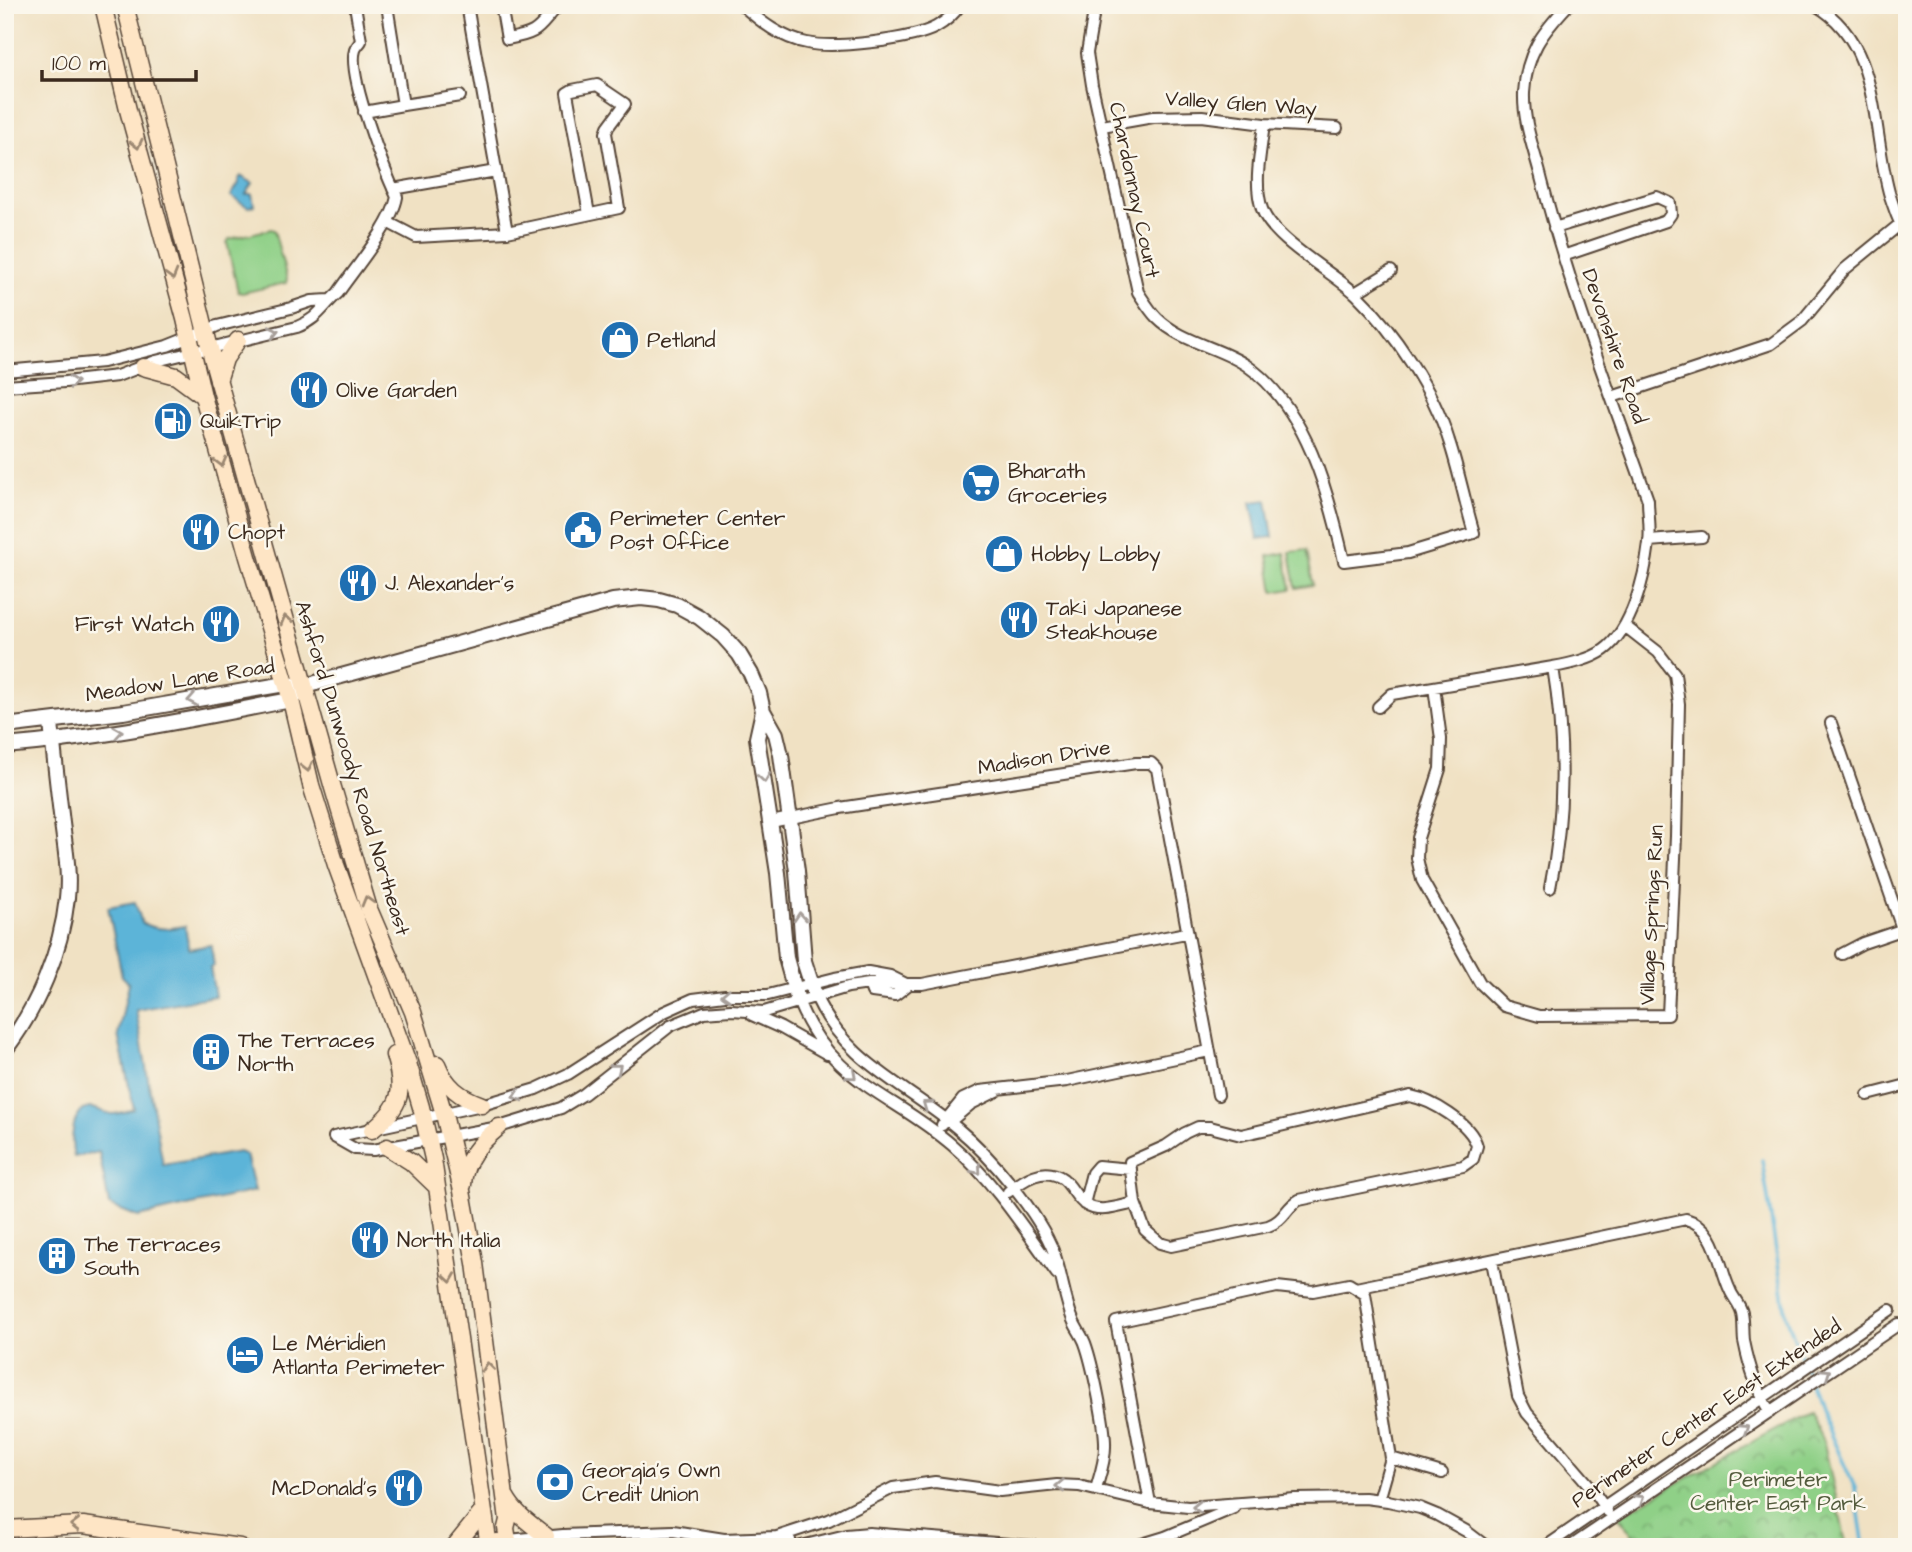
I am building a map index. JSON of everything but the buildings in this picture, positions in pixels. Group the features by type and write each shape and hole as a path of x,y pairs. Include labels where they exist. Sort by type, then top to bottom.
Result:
{"main road":[{"name":"Ashford Dunwoody Road Northeast","path":"103,5 203,396 291,700 308,773 326,835 393,1019 424,1118 437,1186 489,1545"},
{"name":"Ashford Dunwoody Road Northeast","path":"125,5 209,348 369,909 413,1012 444,1114 475,1263 508,1520 508,1544"},
{"path":"218,381 225,359 238,340"},
{"path":"143,366 176,376 203,396"},
{"path":"384,945 403,971 417,1000 442,1077 455,1092 482,1105"},
{"path":"372,1130 393,1110 399,1097 401,1080 387,1034 393,1019"},
{"path":"462,1191 463,1174 473,1152 499,1127"},
{"path":"387,1147 411,1162 437,1186"},
{"path":"504,1495 511,1506 546,1536"},
{"path":"454,1547 483,1511"},
{"path":"5,1529 83,1525 240,1547"},
{"path":"466,1547 508,1544"},
{"path":"50,1547 80,1547"}],"street":[{"path":"5,371 103,362 167,346 191,344 209,348 308,323 323,311 396,207 397,197 364,112 354,52 360,41 355,5"},
{"path":"387,5 403,105"},
{"path":"467,5 507,232"},
{"path":"501,5 507,39 529,36 545,24 559,5"},
{"path":"742,5 782,36 807,44 833,45 901,38 934,28 960,5"},
{"name":"Chardonnay Court","path":"1095,5 1087,53 1138,292 1156,318 1177,332 1247,366 1279,394 1308,441 1336,527 1344,561 1408,553 1474,533 1448,438 1419,375 1386,328 1355,293 1275,230 1262,209 1258,177 1264,124"},
{"name":"Devonshire Road","path":"1553,667 1573,663 1604,650 1626,627 1644,570 1649,541 1648,500 1563,256 1526,122 1524,93 1532,50 1545,30 1568,5"},
{"path":"1815,5 1841,26 1856,47 1864,66 1871,89 1882,168 1899,225 1907,235"},
{"path":"387,222 416,237 507,232 619,208 606,133 625,104 597,85 567,93 589,214"},
{"path":"364,112 460,96"},
{"name":"Valley Glen Way","path":"1102,126 1153,117 1202,116 1264,124 1337,128"},
{"path":"393,189 496,171"},
{"path":"1554,228 1657,197 1670,203 1671,214 1666,222 1563,256"},
{"path":"1612,397 1771,344 1802,321 1845,269 1899,225"},
{"path":"1355,293 1391,271"},
{"path":"5,386 117,376 191,344 205,330 312,301 329,300"},
{"path":"1649,541 1702,537"},
{"path":"305,686 612,601 641,598 677,605 699,617 723,636 739,654 751,674 763,711 776,734 790,818 803,949 813,989 828,1020 856,1054 948,1121 982,1152 1032,1214 1049,1241 1071,1316 1086,1345 1104,1433 1105,1455 1096,1489"},
{"name":"Village Springs Run","path":"1434,687 1441,739 1440,769 1418,838 1418,858 1422,880 1480,983 1504,1006 1539,1016 1668,1015 1675,877 1679,704 1675,674 1658,652 1626,627"},
{"path":"1378,707 1392,694 1553,667 1560,709 1561,751 1556,856 1550,888"},
{"name":"Meadow Lane Road","path":"5,726 51,722 285,684 305,686"},
{"name":"Meadow Lane Road","path":"5,746 170,724 291,700 305,686"},
{"path":"763,711 757,738 771,822 785,948 796,995 812,1030 834,1058 864,1085 936,1132 965,1157 1031,1236 1060,1278"},
{"path":"5,1049 33,1006 46,980 59,942 68,897 67,862 51,722"},
{"path":"1830,723 1904,928 1907,943"},
{"name":"Madison Drive","path":"771,822 985,786 1151,763 1157,769 1218,1095"},
{"path":"1842,954 1904,928"},
{"path":"813,989 869,984 908,985 957,978 1186,933"},
{"path":"796,995 725,995 693,999 664,1012 568,1074 536,1089 482,1105 334,1137 360,1150 499,1127 544,1114 578,1099 664,1030 684,1019 712,1011 764,1012 796,995 868,972 890,975 908,985"},
{"path":"743,1011 834,1058"},
{"path":"936,1132 948,1121 963,1099 972,1094 989,1089 1067,1081 1209,1051"},
{"path":"1868,1095 1907,1085"},
{"path":"1410,1096 1422,1098 1463,1123 1473,1135 1477,1146 1473,1159 1463,1166 1305,1198 1294,1203 1281,1220 1268,1226 1171,1246 1149,1236 1135,1203 1130,1162 1166,1146 1198,1127 1210,1127 1241,1135 1410,1096"},
{"path":"1084,1204 1092,1173 1098,1166 1131,1169"},
{"path":"1000,1198 1027,1177 1051,1174 1063,1179 1084,1204 1102,1209 1135,1203"},
{"path":"1356,1288 1686,1219 1703,1228 1718,1252 1730,1290 1742,1312 1745,1344 1753,1377 1770,1412"},
{"path":"1492,1261 1518,1396 1527,1413 1589,1485 1612,1518"},
{"path":"1150,1503 1116,1322 1277,1287 1313,1291 1349,1284 1365,1294 1391,1458 1379,1500"},
{"name":"Perimeter Center East Extended","path":"1545,1547 1890,1310"},
{"name":"Perimeter Center East Extended","path":"1570,1547 1899,1324"},
{"path":"1391,1458 1442,1473"},
{"path":"508,1544 546,1536 659,1532 687,1532 724,1539 767,1538 791,1534 836,1516 884,1491 923,1482 947,1482 1000,1491 1068,1485 1150,1503 1188,1507 1295,1499 1379,1500 1420,1508 1437,1515 1466,1531 1487,1547"},
{"path":"1132,1547 1243,1504"},
{"path":"769,1547 825,1528 833,1523 836,1516"},
{"path":"647,1547 659,1532"},
{"path":"797,1547 846,1535 869,1533 1047,1547"}],"green space":[{"path":"274,230 286,283 238,292 227,243 229,239"},
{"path":"1307,550 1313,585 1296,588 1290,552"},
{"path":"1285,553 1291,589 1274,592 1268,556"},
{"name":"Perimeter Center East Park","path":"1808,1411 1824,1443 1847,1547 1642,1547 1618,1516"}],"water":[{"path":"240,176 253,183 246,194 252,194 254,205 248,207 231,196"},
{"path":"1267,500 1273,537 1258,539 1251,502"},
{"path":"135,902 142,923 163,929 185,926 189,949 211,945 214,966 210,967 215,996 136,1010 163,1165 239,1152 246,1155 255,1191 138,1217 109,1205 99,1152 74,1157 72,1144 75,1121 83,1110 93,1108 112,1114 134,1109 118,1035 129,983 122,976 108,907"}],"waterway":[{"path":"1762,1160 1786,1315 1820,1411 1855,1488 1864,1547"}],"place":[{"name":"Petland","path":"620,340"},
{"name":"Olive Garden","path":"309,390"},
{"name":"QuikTrip","path":"173,421"},
{"name":"Bharath Groceries","path":"981,483"},
{"name":"Perimeter Center Post Office","path":"583,530"},
{"name":"Chopt","path":"201,532"},
{"name":"Hobby Lobby","path":"1004,554"},
{"name":"J. Alexander's","path":"358,583"},
{"name":"Taki Japanese Steakhouse","path":"1019,620"},
{"name":"First Watch","path":"221,624"},
{"name":"The Terraces North","path":"211,1052"},
{"name":"North Italia","path":"370,1240"},
{"name":"The Terraces South","path":"57,1256"},
{"name":"Le Méridien Atlanta Perimeter","path":"245,1355"},
{"name":"Georgia's Own Credit Union","path":"555,1482"},
{"name":"McDonald's","path":"404,1488"}]}
